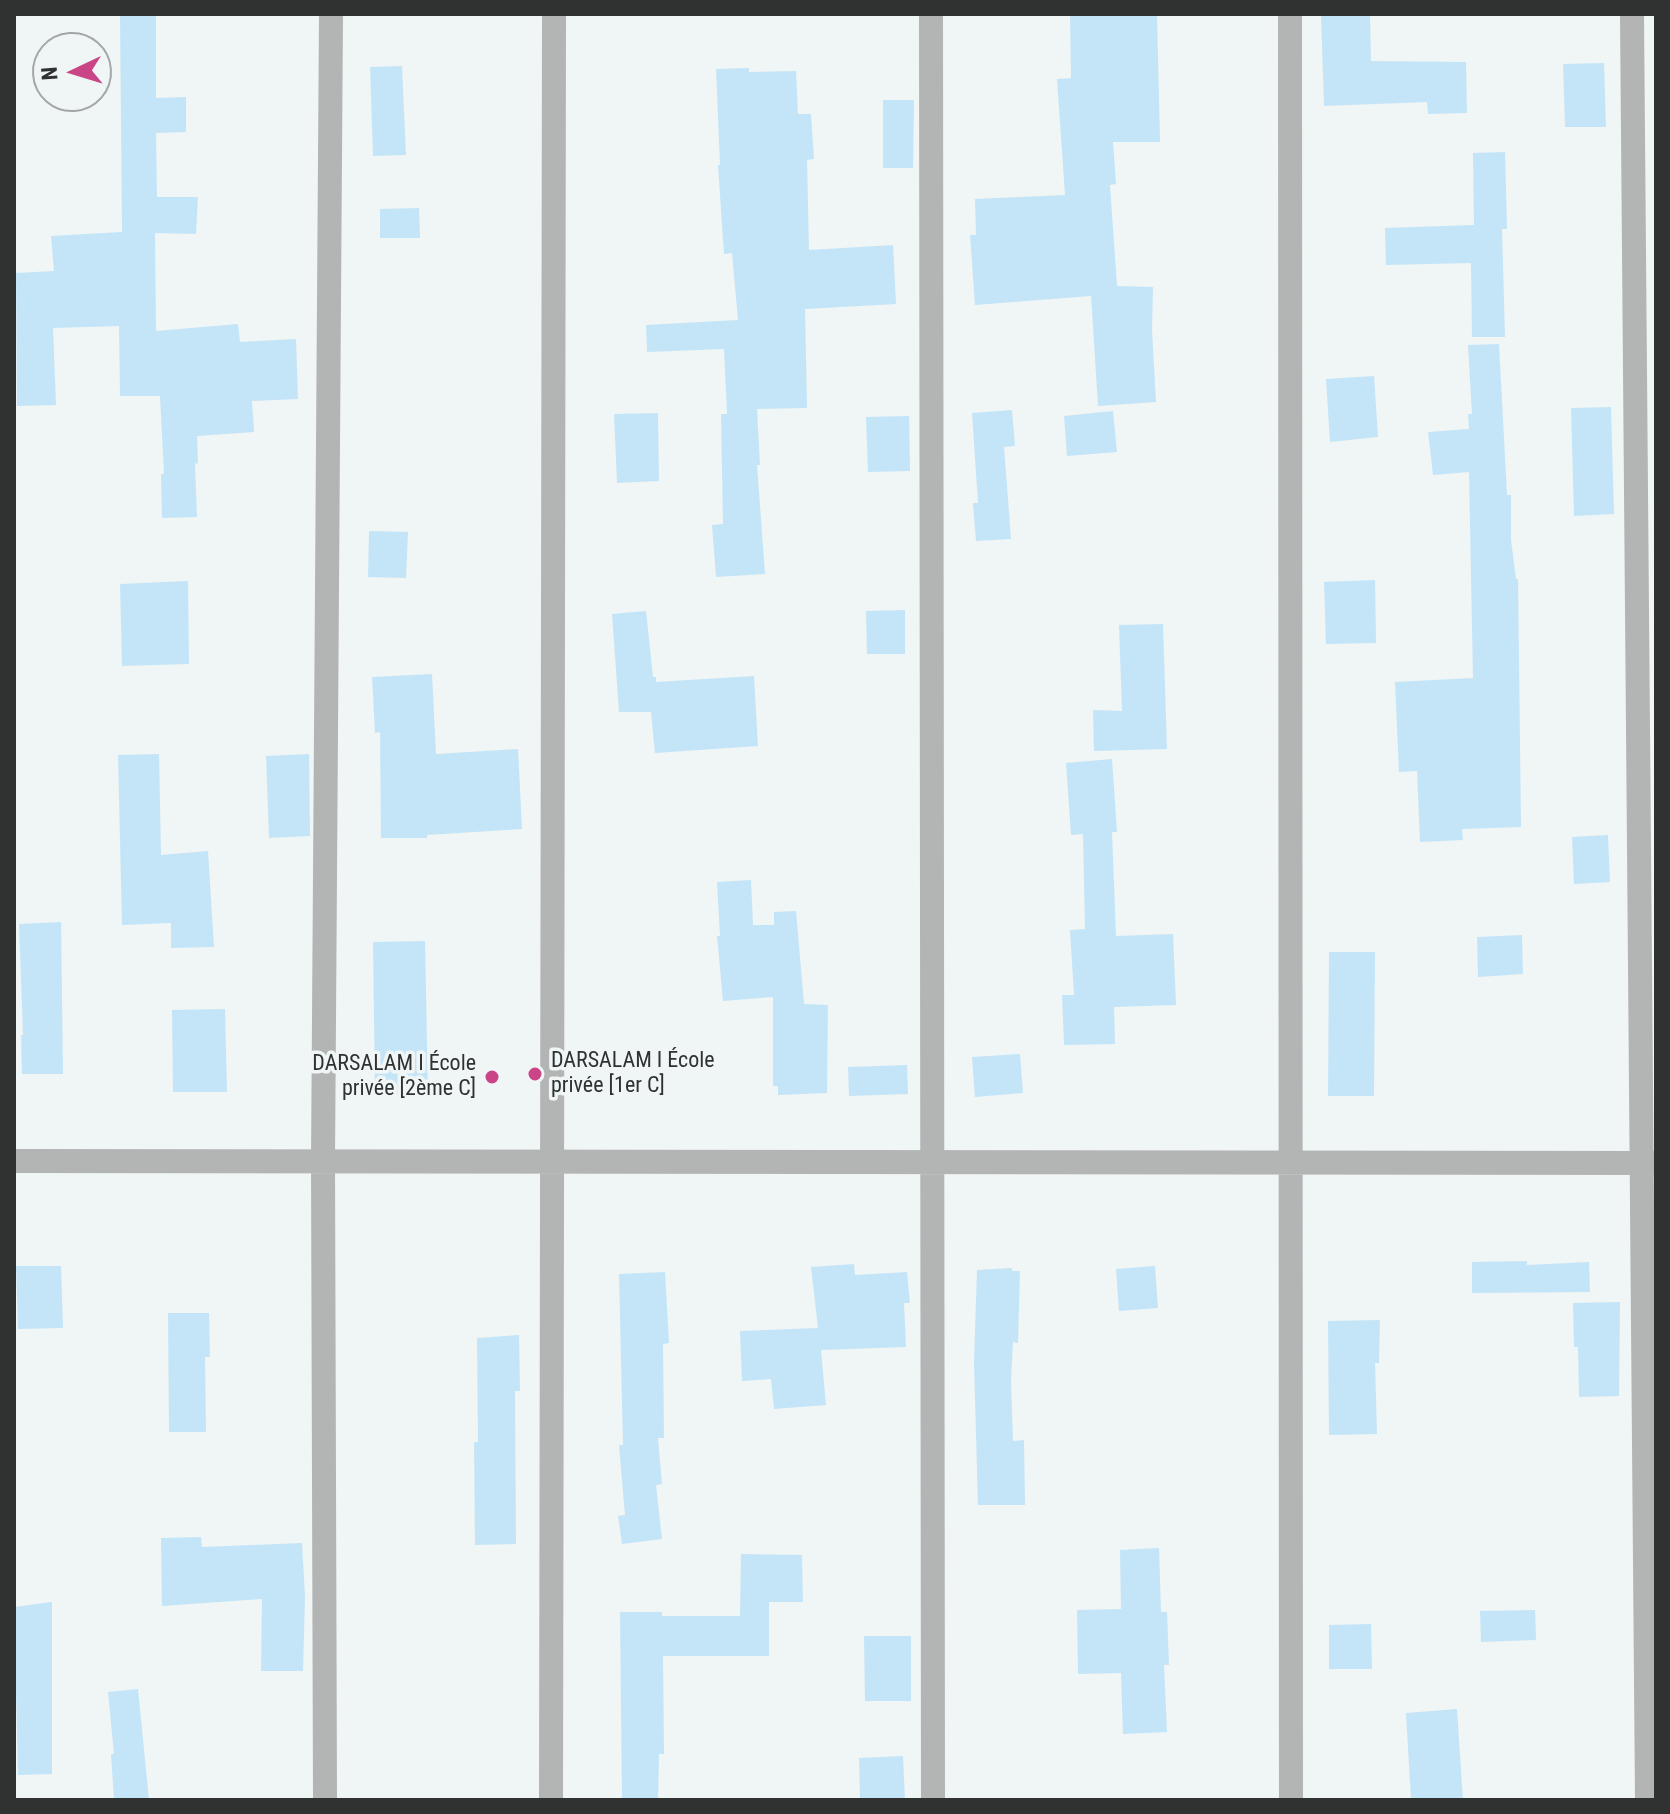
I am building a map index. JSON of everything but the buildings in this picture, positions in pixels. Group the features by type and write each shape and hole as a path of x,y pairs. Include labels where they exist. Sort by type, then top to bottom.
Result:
{"street":[{"path":"325,1800 323,1161 331,14"},
{"path":"551,1800 554,14"},
{"path":"931,14 933,1800"},
{"path":"1290,14 1291,1800"},
{"path":"1632,14 1648,1163 1647,1800"},
{"path":"14,1161 1648,1163"}],"place":[{"name":"DARSALAM I École privée [1er C]","path":"535,1074"},
{"name":"DARSALAM I École privée [2ème C]","path":"492,1077"}]}
